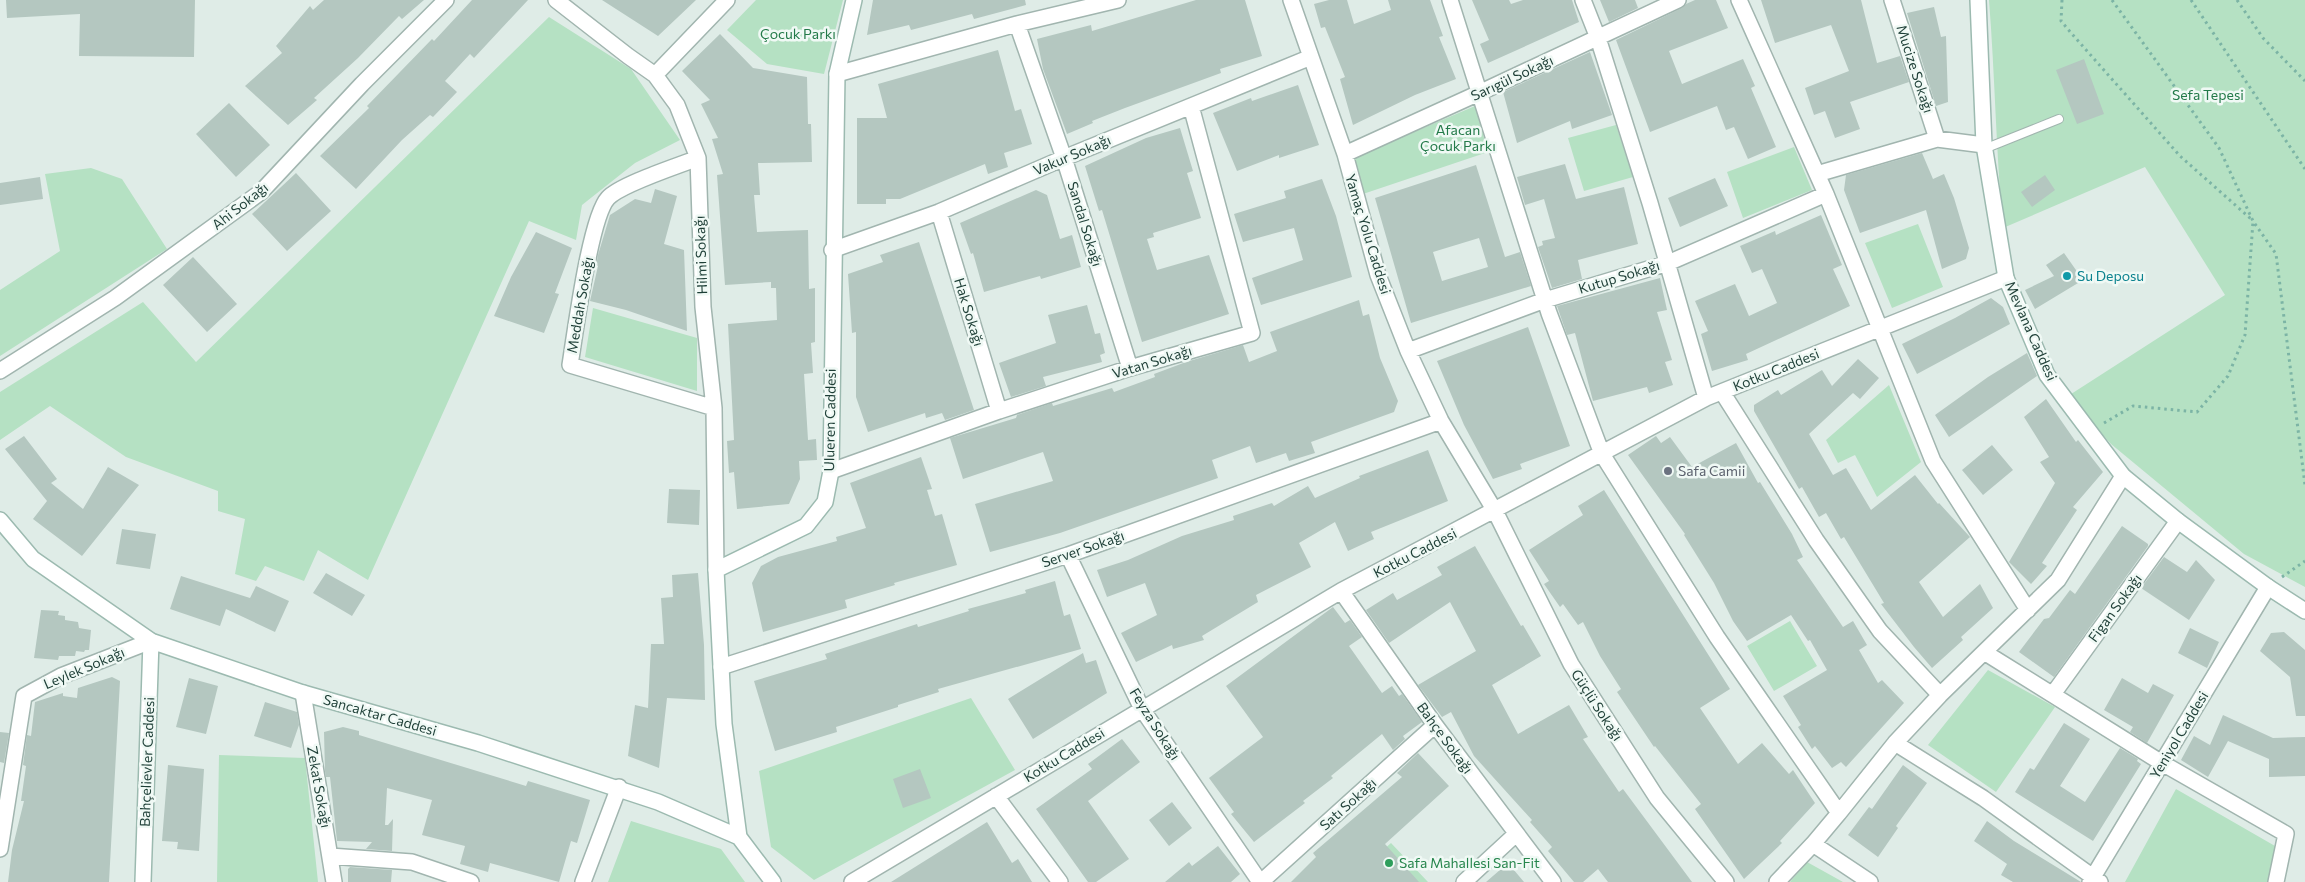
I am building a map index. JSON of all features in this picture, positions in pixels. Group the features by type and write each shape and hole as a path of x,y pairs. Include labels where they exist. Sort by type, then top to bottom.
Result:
{"street":[{"name":"Ahi Sokağı","path":"0,372 115,298 260,192 362,84 446,0"},
{"name":"Hilmi Sokağı","path":"556,0 655,75 677,105 698,158 703,307 714,408 716,570"},
{"path":"655,75 727,0"},
{"name":"Ulueren Caddesi","path":"716,570 806,526 825,502 831,471 832,250 837,74 854,0"},
{"path":"837,74 1017,24 1118,0"},
{"name":"Yamaç Yolu Caddesi","path":"1291,0 1345,154 1378,275 1408,350 1441,421 1495,511"},
{"path":"1450,0 1545,300 1602,454 1717,637 1839,813"},
{"path":"1583,0 1598,38 1668,263 1706,398"},
{"name":"Sarıgül Sokağı","path":"1345,154 1678,0"},
{"path":"1739,0 1826,194 1933,462 2028,610"},
{"name":"Mucize Sokağı","path":"1892,0 1937,139"},
{"name":"Mevlana Caddesi","path":"1978,0 1984,147 2006,278 2047,375 2123,476 2178,521 2268,588 2305,611"},
{"name":"Sandal Sokağı","path":"1017,24 1064,158 1130,368"},
{"name":"Vakur Sokağı","path":"832,250 939,212 1064,158 1310,57"},
{"name":"Vatan Sokağı","path":"831,471 999,411 1130,368 1252,333 1191,106"},
{"path":"1817,174 1937,139 1984,147"},
{"name":"Meddah Sokağı","path":"698,158 630,184 607,198 594,230 570,365 714,408"},
{"name":"Kutup Sokağı","path":"1408,350 1545,300 1668,263 1826,194"},
{"name":"Hak Sokağı","path":"939,212 999,411"},
{"name":"Kotku Caddesi","path":"852,882 1341,591 1706,398 2006,278"},
{"path":"1722,392 1816,540 1880,631 1940,695"},
{"name":"Server Sokağı","path":"721,667 1068,555 1441,421"},
{"path":"1777,882 1813,844 1895,742 1940,695 2058,580 2123,476"},
{"name":"Güçlü Sokağı","path":"1495,511 1571,664 1657,798 1726,882"},
{"name":"Sancaktar Caddesi","path":"0,520 33,559 151,641 303,693 478,743 619,787 658,802 739,837 773,882"},
{"name":"Figan Sokağı","path":"2052,694 2178,521"},
{"name":"Feyza Sokağı","path":"1068,555 1142,708 1260,882"},
{"path":"716,570 724,724 739,837"},
{"name":"Yeniyol Caddesi","path":"2094,880 2268,588"},
{"name":"Bahçe Sokağı","path":"1341,591 1435,725 1553,882"},
{"name":"Leylek Sokağı","path":"0,850 5,784 24,696 61,676 151,641"},
{"name":"Bahçelievler Caddesi","path":"142,882 151,641"},
{"path":"1984,652 2162,763 2286,834 2276,882"},
{"name":"Zekat Sokağı","path":"303,693 334,882"},
{"name":"Satı Sokağı","path":"1260,882 1435,725"},
{"path":"1895,742 1983,798 2094,880"},
{"path":"584,882 619,787"},
{"path":"996,796 1060,882"},
{"path":"1464,882 1516,834"},
{"path":"1813,844 1870,882"},
{"path":"330,856 412,862 471,882"}],"lane":[{"path":"1984,147 2059,119"}],"path":[{"path":"2062,0 2062,21 2072,34 2180,156 2253,221"},
{"path":"2112,0 2219,148 2253,221 2276,254 2305,485"},
{"path":"2191,0 2305,169"},
{"path":"2237,0 2263,38 2305,81"},
{"path":"2090,432 2134,406 2197,412 2228,376 2245,335 2253,221"},
{"path":"2268,588 2305,561"}],"green space":[{"name":"Çocuk Parkı","path":"756,0 843,0 824,74 767,64 727,30"},
{"name":"Sefa Tepesi","path":"1989,0 2305,0 2305,587 2244,554 2111,444 2068,396 2225,295 2145,167 2003,228"},
{"path":"549,17 631,69 680,140 635,163 582,205 576,240 529,221 368,580 318,550 304,581 265,566 256,581 235,574 245,519 218,511 218,491 126,457 50,406 0,440 0,392 143,302 196,362"},
{"name":"Afacan Çocuk Parkı","path":"1475,106 1488,152 1363,194 1353,158"},
{"path":"1616,125 1633,177 1584,191 1568,138"},
{"path":"1794,147 1812,190 1743,218 1727,172"},
{"path":"91,168 122,179 167,249 0,356 0,290 60,251 45,174"},
{"path":"1918,224 1943,287 1892,308 1865,243"},
{"path":"593,308 697,338 697,391 585,357"},
{"path":"1889,385 1921,462 1877,497 1855,455 1838,463 1826,440"},
{"path":"1790,621 1817,666 1774,691 1747,646"},
{"path":"1988,670 2055,707 1996,792 1928,745"},
{"path":"971,698 1015,770 814,880 771,847 759,771"},
{"path":"219,755 305,758 318,882 217,882"},
{"path":"2176,789 2275,846 2268,882 2125,882"},
{"path":"631,821 721,849 745,882 608,882"},
{"name":"Safa Mahallesi San-Fit","path":"1391,843 1428,882 1348,882"},
{"path":"1807,862 1843,882 1790,882"}],"building":[{"path":"6,0 195,0 194,57 79,56 80,14 7,18"},
{"path":"324,0 424,0 402,19 399,16 358,58 314,98 317,100 288,125 245,86 282,53 276,46 310,6 313,10"},
{"path":"472,0 528,0 474,58 470,54 445,81 457,92 433,117 430,115 402,140 356,189 320,156 369,108 367,106 432,39 434,41"},
{"path":"602,0 696,0 658,36"},
{"path":"873,0 1025,0 1026,5 974,19 972,14 911,30 909,25 867,35"},
{"path":"1196,0 1245,0 1262,56 1220,69 1221,73 1092,121 1093,123 1067,134 1043,69 1037,39 1091,25 1092,31"},
{"path":"1329,0 1347,0 1354,24 1391,10 1388,0 1430,0 1443,36 1439,37 1456,79 1415,95 1353,125 1340,79 1345,77 1325,27 1321,28 1314,4"},
{"path":"1472,0 1509,0 1511,4 1523,0 1572,0 1579,22 1488,63 1480,44 1489,40"},
{"path":"1600,0 1635,0 1638,8 1609,22"},
{"path":"1695,0 1716,0 1728,28 1669,51 1682,84 1743,59 1755,86 1751,88 1776,147 1748,159 1734,127 1726,130 1717,106 1650,132 1616,40"},
{"path":"1761,0 1861,0 1877,63 1900,56 1909,82 1850,102 1860,129 1835,138 1825,111 1814,115 1805,88 1849,71 1831,25 1775,43"},
{"path":"1934,7 1941,37 1946,36 1948,102 1936,106 1907,13"},
{"path":"720,34 753,68 807,77 808,124 811,124 812,162 758,163 760,195 754,195 757,232 808,230 809,289 815,288 815,342 811,343 813,373 804,374 808,440 816,439 817,460 799,461 800,479 789,504 737,509 734,472 729,473 727,441 734,440 728,324 777,320 776,288 771,288 771,282 725,285 717,175 723,174 712,139 718,138 701,104 710,100 682,71"},
{"path":"998,50 1015,111 1021,109 1032,144 1004,153 1008,167 988,174 985,164 900,199 886,199 886,204 857,204 857,118 887,118 878,84"},
{"path":"1590,52 1612,115 1572,129 1570,121 1517,143 1503,92"},
{"path":"2084,59 2104,114 2077,124 2056,70"},
{"path":"1298,85 1319,145 1279,158 1279,155 1237,171 1213,113 1251,98 1252,101"},
{"path":"229,103 270,145 236,177 196,134"},
{"path":"1180,128 1193,171 1187,173 1201,218 1153,233 1154,237 1147,239 1157,270 1209,255 1229,314 1142,342 1102,210 1099,211 1085,166 1146,138"},
{"path":"1922,153 1933,179 1944,174 1954,198 1969,248 1966,259 1942,269 1926,210 1860,233 1844,190 1846,175"},
{"path":"1565,164 1576,199 1624,187 1638,244 1578,260 1582,279 1552,288 1538,247 1543,245 1542,241 1555,238 1544,199 1525,205 1517,177"},
{"path":"1476,165 1505,257 1520,252 1531,286 1411,323 1375,198","holes":["1479,238 1488,267 1442,281 1433,252"]},
{"path":"296,173 331,211 287,251 252,214"},
{"path":"2045,175 2055,190 2032,207 2021,192"},
{"path":"40,177 43,199 0,205 0,183"},
{"path":"1715,178 1728,206 1680,227 1668,198"},
{"path":"1322,179 1336,216 1352,277 1261,305 1252,278 1303,260 1294,228 1243,242 1234,214 1286,198 1284,191"},
{"path":"655,189 677,196 664,244 684,250 687,331 626,310 590,301 598,266 596,266 598,255 610,215 635,199 651,203"},
{"path":"1036,190 1047,195 1060,239 1072,235 1081,267 1041,279 1040,276 984,292 973,253 971,254 960,223"},
{"path":"1821,215 1842,265 1833,269 1850,306 1746,354 1748,360 1712,371 1701,334 1708,331 1695,301 1735,284 1749,316 1777,303 1762,269 1752,273 1740,246 1775,231 1776,235"},
{"path":"536,232 572,248 555,293 559,294 544,333 494,316 511,277"},
{"path":"919,242 974,410 945,420 942,413 926,418 925,413 868,432 856,397 856,332 852,333 848,274 883,262 880,255"},
{"path":"2064,253 2083,280 2035,309 2025,290 2054,276 2046,265"},
{"path":"193,257 237,304 207,332 163,285"},
{"path":"1660,278 1667,310 1657,312 1672,360 1665,362 1673,385 1649,393 1647,387 1593,401 1575,333 1567,335 1557,306"},
{"path":"1991,298 2003,307 2010,324 1917,374 1902,344"},
{"path":"1359,300 1363,316 1369,314 1380,358 1398,401 1394,412 1311,442 1315,453 1289,461 1286,453 1256,463 1250,446 1212,460 1218,478 1060,533 990,552 975,504 1053,481 1043,452 963,479 950,438 1016,418 1017,415 1052,403 1053,406 1112,388 1114,392 1155,377 1154,374 1186,362 1243,345 1249,362 1277,351 1270,332"},
{"path":"1087,305 1095,334 1100,333 1105,353 1100,355 1102,362 1043,377 1046,386 1011,397 999,363 1056,343 1048,315"},
{"path":"1528,327 1570,446 1520,464 1522,469 1493,479 1464,425 1437,361"},
{"path":"2027,353 2037,376 1949,437 1935,415 1988,377"},
{"path":"1858,359 1879,378 1860,399 1853,393 1809,434 1833,475 1846,468 1871,510 1915,475 1938,504 1970,537 1919,582 1943,617 1980,584 1993,608 1961,637 1963,640 1932,668 1881,604 1884,603 1844,537 1841,539 1826,513 1819,517 1802,487 1799,489 1754,411 1754,405 1778,390 1781,395 1822,370 1832,386"},
{"path":"2046,399 2076,442 2078,440 2103,472 2073,507 2077,510 2042,563 2047,566 2031,584 2009,562 2055,483 2040,462 2049,457 2024,417"},
{"path":"24,436 57,479 51,483 83,509 108,467 139,485 82,556 33,519 47,501 5,449"},
{"path":"1656,436 1661,443 1670,437 1692,467 1736,443 1758,483 1760,482 1792,534 1803,557 1797,560 1843,627 1853,621 1867,645 1859,650 1878,683 1882,680 1904,703 1846,767 1841,762 1832,768 1815,746 1812,749 1798,727 1801,725 1783,696 1827,670 1810,640 1808,641 1791,615 1747,641 1733,621 1714,583 1685,534 1628,455"},
{"path":"1992,445 2013,470 1983,495 1962,470"},
{"path":"1428,450 1448,501 1371,532 1374,539 1348,551 1335,522 1299,543 1311,567 1256,595 1258,602 1202,636 1204,640 1173,649 1172,645 1136,662 1121,633 1157,615 1145,583 1107,597 1097,570 1128,560 1182,536 1234,520 1233,516 1272,503 1274,506 1308,486 1315,498 1360,478 1359,476"},
{"path":"921,457 932,489 927,490 935,516 942,514 957,565 894,583 895,585 845,600 847,608 763,632 752,583 761,566 778,557 837,541 836,537 866,528 850,483"},
{"path":"669,489 700,490 699,525 667,523"},
{"path":"1604,490 1730,689 1700,708 1738,764 1762,743 1789,774 1793,770 1815,803 1780,841 1782,843 1744,879 1695,809 1701,804 1654,747 1617,692 1621,689 1600,656 1583,622 1578,625 1563,604 1560,607 1544,584 1549,581 1529,550 1583,515 1578,506"},
{"path":"2122,526 2148,544 2148,546 2054,677 2019,652 2044,619 2049,618 2070,590 2075,594"},
{"path":"122,529 156,534 150,569 116,564"},
{"path":"1475,546 1521,626 1523,625 1541,656 1492,685 1518,734 1569,705 1588,737 1583,739 1619,792 1623,789 1692,882 1608,882 1598,869 1583,882 1574,882 1548,851 1552,847 1530,822 1532,820 1474,756 1451,712 1442,717 1418,685 1476,651 1450,602 1389,643 1366,610 1393,593 1397,600 1442,575 1437,567"},
{"path":"2164,557 2187,572 2196,560 2215,580 2189,620 2141,588"},
{"path":"326,573 365,595 352,616 313,593"},
{"path":"698,573 704,645 705,700 667,698 659,768 628,756 635,705 648,708 651,644 664,644 661,598 673,597 672,575"},
{"path":"181,576 250,598 256,586 289,601 275,632 226,609 220,626 170,609"},
{"path":"1055,581 1064,616 1070,614 1081,649 938,689 939,692 836,727 837,732 775,751 754,681 827,659 825,654 917,624 918,627 969,611 968,609 1026,593 1025,590"},
{"path":"1333,607 1345,623 1350,620 1362,637 1349,646 1382,693 1392,686 1399,696 1402,694 1422,722 1403,736 1405,739 1393,750 1382,734 1331,776 1333,778 1303,801 1305,803 1254,842 1231,814 1234,812 1209,778 1263,737 1226,686"},
{"path":"41,610 59,611 58,615 65,616 65,620 78,622 79,628 91,630 89,650 84,652 76,651 75,656 59,656 58,660 34,658"},
{"path":"2190,628 2219,642 2207,668 2178,653"},
{"path":"2284,632 2305,650 2305,716 2296,716 2290,677 2260,651 2271,633"},
{"path":"1083,653 1086,663 1096,660 1107,693 1033,739 1008,699"},
{"path":"112,677 120,681 109,882 8,882 12,850 24,801 21,801 26,766 23,765 27,735 31,736 35,702 63,693 63,696 77,698 78,688"},
{"path":"189,678 218,686 206,734 176,727"},
{"path":"2122,678 2148,693 2153,684 2174,695 2147,743 2130,732 2133,727 2104,710"},
{"path":"265,702 297,712 299,725 291,748 254,736"},
{"path":"2223,715 2273,738 2305,737 2305,776 2269,777 2269,759 2228,741 2208,777 2181,760 2194,736 2210,745"},
{"path":"2064,723 2090,739 2060,786 2085,802 2120,748 2138,759 2137,761 2141,764 2093,841 2015,792 2030,768 2034,770"},
{"path":"343,727 359,731 359,735 526,786 528,781 590,800 577,843 571,841 559,882 490,863 488,872 460,864 465,846 422,835 432,800 387,788 385,825 388,825 393,819 392,851 366,849 372,842 337,841 330,777 326,777 325,771 324,732"},
{"path":"0,732 9,733 4,763 0,762"},
{"path":"1122,739 1140,762 1088,801 1129,859 1096,882 1088,882 1036,809 1092,769 1088,764"},
{"path":"1418,753 1449,786 1385,844 1419,882 1291,882 1316,857 1313,853 1402,777 1397,773"},
{"path":"168,765 204,769 199,851 177,849 178,842 162,841"},
{"path":"1903,765 1927,783 1896,826 1898,828 1878,857 1848,835 1869,807 1872,809"},
{"path":"920,769 931,798 903,808 893,779"},
{"path":"1172,802 1192,828 1169,846 1149,820"},
{"path":"1987,821 2014,841 2081,882 2013,882 2001,875 2007,864 1974,841"},
{"path":"987,822 1012,863 1018,859 1032,882 891,882"},
{"path":"1218,846 1240,874 1231,882 1165,882 1189,862 1192,866"},
{"path":"1508,863 1524,882 1486,882"},
{"path":"350,867 392,870 391,882 348,882 348,869"}],"place":[{"name":"Su Deposu","path":"2067,276"},
{"name":"Safa Camii","path":"1668,471"},
{"name":"Safa Mahallesi San-Fit","path":"1389,863"}]}
